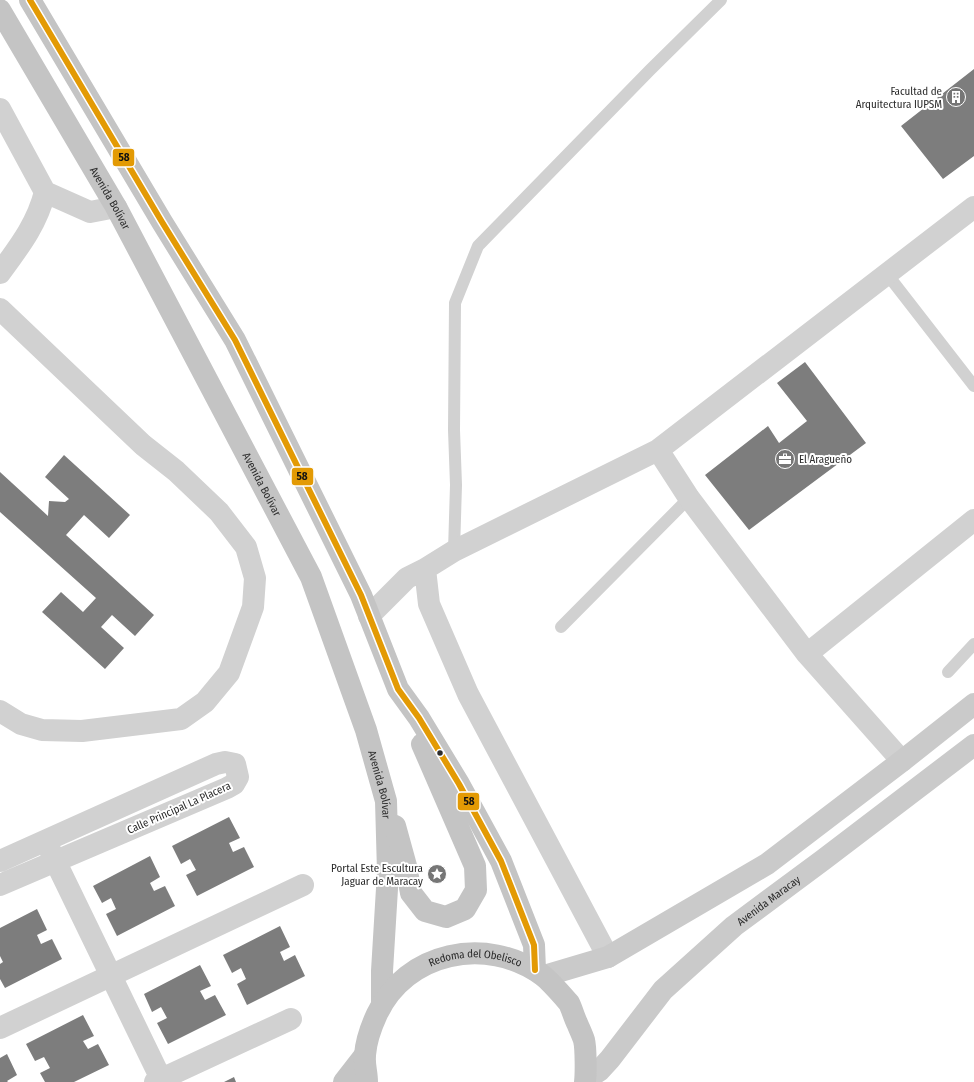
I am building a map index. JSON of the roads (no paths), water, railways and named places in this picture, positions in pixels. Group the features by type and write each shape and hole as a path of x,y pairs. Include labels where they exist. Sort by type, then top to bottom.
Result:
{"main road":[{"path":"30,0 162,222 235,340 361,595 398,689 474,866 476,890 465,909 446,917 424,911 411,893 406,866 393,818 386,801"},
{"name":"Avenida Bolívar","path":"0,10 116,207 311,577 366,730 386,801 388,872 382,971 382,1003"},
{"path":"398,689 419,718 459,784 501,861 534,945 539,973"},
{"name":"Redoma del Obelisco","path":"368,1082 365,1055 370,1028 382,1003 398,984 417,968 439,958 464,953 488,953 512,959 539,973 569,1004 584,1040 585,1080"},
{"path":"344,1082 365,1055"}],"street":[{"path":"0,109 45,192 90,212 116,207"},
{"path":"0,273 28,234 42,203 45,192"},
{"path":"369,616 407,578 454,551 658,450 974,207"},
{"path":"0,309 142,444 176,471 219,512 246,547 255,578 253,607 229,674 205,702 181,719 82,731 42,730 21,724 0,711"},
{"path":"658,450 689,498 807,654 902,761"},
{"path":"807,654 974,520"},
{"path":"425,569 429,604 468,694 608,957"},
{"path":"539,973 608,957 767,864 974,704"},
{"name":"Avenida Maracay","path":"585,1080 599,1070 610,1059 663,990 734,926 974,745"},
{"name":"Calle Principal La Placera","path":"0,861 216,764 225,762 235,764 238,777 234,784 227,788 0,885"},
{"path":"45,840 111,976 158,1081 291,1019"},
{"path":"0,1028 303,885"}],"lane":[{"path":"454,551 456,485 454,430 456,303 478,246 650,70 721,0"},
{"path":"887,274 974,386"},
{"path":"561,627 689,498"},
{"path":"948,672 974,644"}],"place":[{"name":"Facultad de Arquitectura IUPSM","path":"956,97"},
{"name":"El Aragueño","path":"785,459"},
{"name":"Portal Este Escultura Jaguar de Maracay","path":"437,874"}]}
